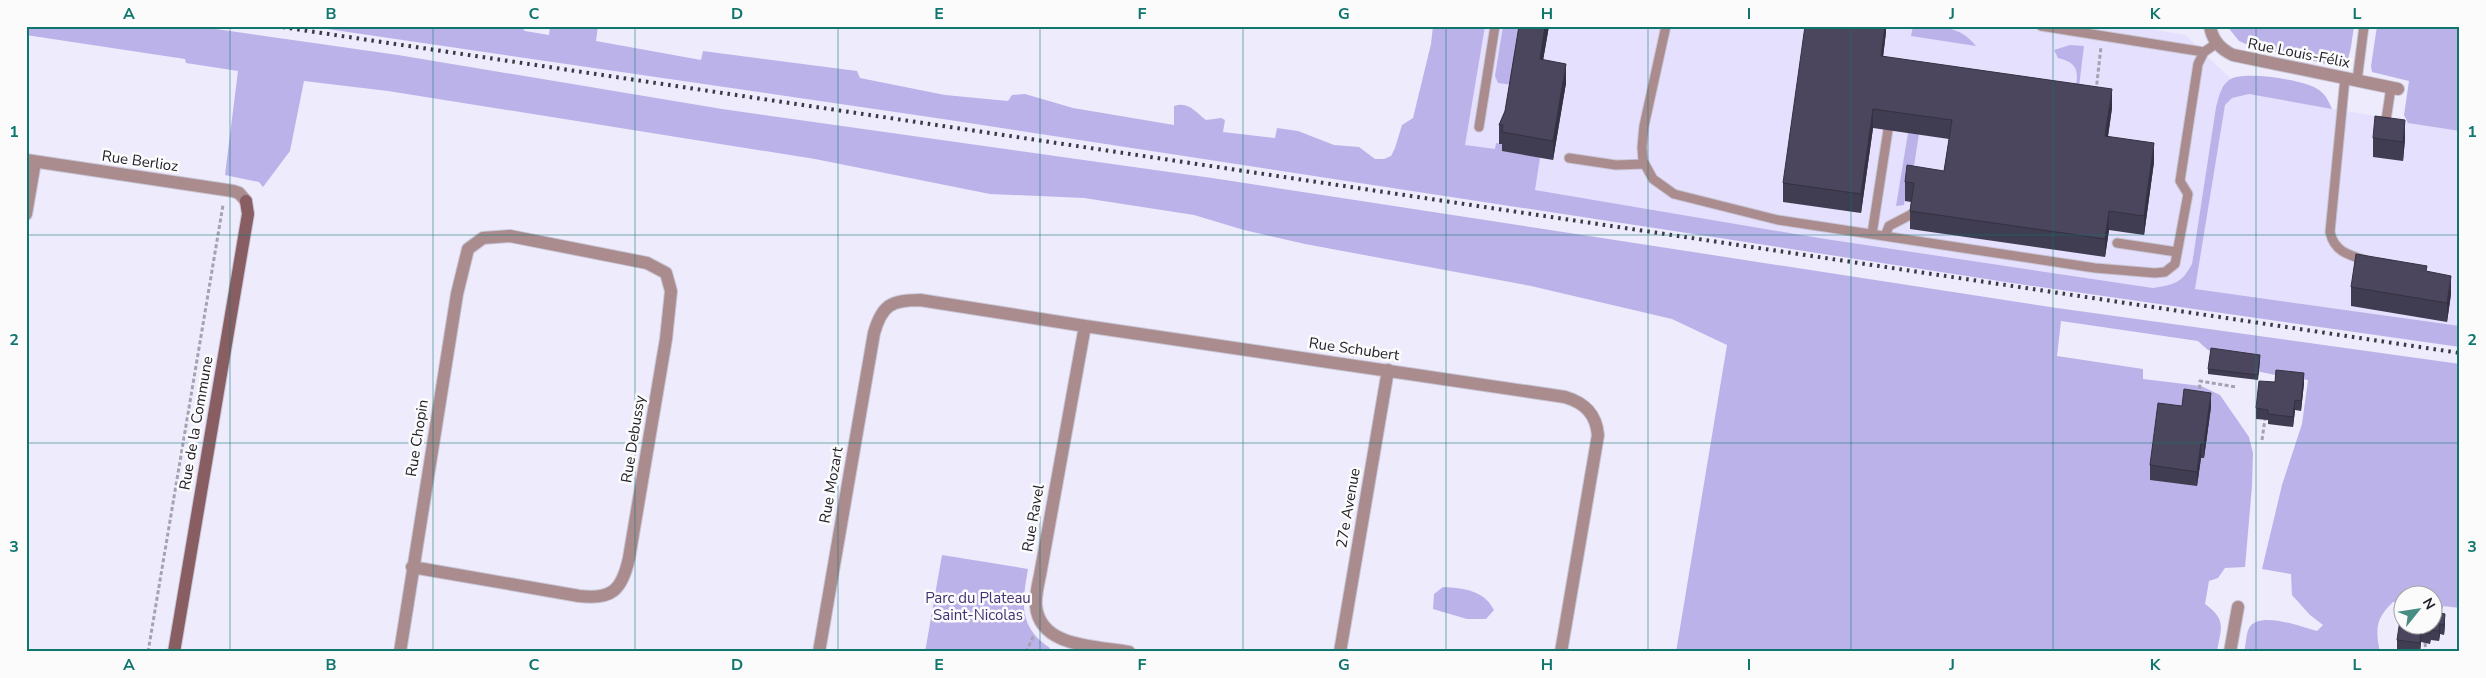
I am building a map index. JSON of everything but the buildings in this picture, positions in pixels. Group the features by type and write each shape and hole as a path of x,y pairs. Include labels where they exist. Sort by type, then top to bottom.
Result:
{"street":[{"path":"2210,26 2216,43"},
{"name":"Rue Louis-Félix","path":"2216,43 2223,50 2233,55 2394,88"},
{"path":"26,214 31,161"},
{"name":"Rue Berlioz","path":"31,161 233,191 239,193 246,200"},
{"name":"Rue de la Commune","path":"174,652 248,214 246,200"},
{"name":"Rue Debussy","path":"412,567 595,598 603,597 615,589 624,576 629,558 666,339 672,291 666,273 647,263 521,238 501,236 483,238"},
{"name":"Rue Chopin","path":"400,652 412,567 459,283 468,249 483,238"},
{"name":"Rue Schubert","path":"877,324 880,316 890,305 904,300 920,300 1565,397 1579,402 1591,411 1597,426 1598,435 1561,652"},
{"name":"Rue Mozart","path":"819,652 877,324"},
{"name":"Rue Ravel","path":"1085,326 1036,606 1045,627 1060,640 1129,652"},
{"name":"27e Avenue","path":"1340,652 1388,370"},
{"path":"2230,652 2238,606"}],"lane":[{"path":"1479,126 1495,26"},
{"path":"1666,26 1644,126 1642,148 1645,164 1653,178 1674,194 1778,220 2095,268 2155,273 2171,269 2175,264 2188,194 2180,181 2195,76 2204,52 2216,43"},
{"path":"2041,26 2204,52"},
{"path":"2364,26 2351,80 2330,232 2336,245 2342,252 2375,263"},
{"path":"2385,127 2394,88"},
{"path":"1872,234 1888,130"},
{"path":"1569,158 1616,165 1645,164"},
{"path":"1885,236 1889,226 1912,214"},
{"path":"2118,244 2178,252"}],"path":[{"path":"2096,96 2103,37"},
{"name":"Rue de la Commune","path":"148,652 222,207"},
{"path":"2199,397 2200,380 2236,387"},
{"path":"2262,440 2265,419"},
{"path":"2425,643 2426,652"}],"shaded area":[{"path":"1467,26 2132,26 2185,35 2231,79 2221,89 2216,107 2192,264 2185,278 2171,285 2153,288 1819,238 1442,174"},
{"path":"2249,94 2460,131 2460,326 2195,289 2225,105 2232,98"}],"green space":[{"path":"26,26 195,26 398,55 722,109 1212,178 2057,308 2460,364 2460,608 2444,606 2444,586 2394,586 2394,602 2383,613 2378,624 2380,652 2244,652 2249,628 2254,623 2262,620 2281,621 2317,631 2323,625 2310,615 2292,595 2291,574 2262,569 2282,485 2302,424 2308,380 2264,373 2235,365 2209,351 2198,341 2061,321 2057,356 2143,369 2143,379 2201,386 2220,395 2249,437 2253,453 2252,486 2245,567 2225,568 2218,578 2209,581 2205,604 2220,620 2221,630 2217,652 1676,652 1727,345 1672,319 1531,286 1305,244 1244,230 1194,215 1084,198 990,194 815,159 388,91 304,81 290,151 263,187 259,182 225,175 238,71 186,63 185,59 26,35"},
{"path":"307,26 520,26 525,31 549,35 550,26 598,26 596,41 701,60 703,51 857,71 860,78 945,95 1008,101 1012,95 1025,94 1073,108 1174,125 1174,106 1184,105 1192,108 1206,120 1221,118 1225,120 1223,132 1275,138 1277,128 1298,131 1334,145 1359,147 1375,159 1384,159 1391,156 1402,125 1413,118 1431,44 1433,26 1485,26 1465,145 1495,149 1496,143 1503,144 1540,158 1535,190 1819,238 2153,288 2177,282 2184,276 2192,264 2216,107 2222,89 2229,80 2236,77 2260,76 2289,80 2312,86 2319,90 2325,96 2332,109 2249,94 2232,98 2225,105 2195,289 2460,326 2460,347 2019,284 943,119"},
{"path":"1503,26 1523,26 1513,85 1498,83 1495,76"},
{"path":"1913,26 1955,30 1970,39 1976,46 1911,36"},
{"path":"2227,26 2354,26 2348,59 2343,65 2335,66 2248,45 2239,41"},
{"path":"2377,26 2460,26 2460,131 2408,123 2404,115 2409,81 2372,72 2371,66"},
{"path":"2070,45 2084,46 2077,103 2076,70 2067,61 2058,58 2054,50"},
{"path":"1908,133 1919,134 1911,185 1907,185 1904,205 1896,206"},
{"name":"Parc du Plateau Saint-Nicolas","path":"942,555 1028,569 1024,593 1027,623 1032,632 1050,648 1049,652 925,652"},
{"path":"1443,587 1465,589 1479,594 1490,603 1494,610 1486,619 1467,619 1433,609 1434,594"}],"railway":[{"path":"275,26 2460,353"}]}
